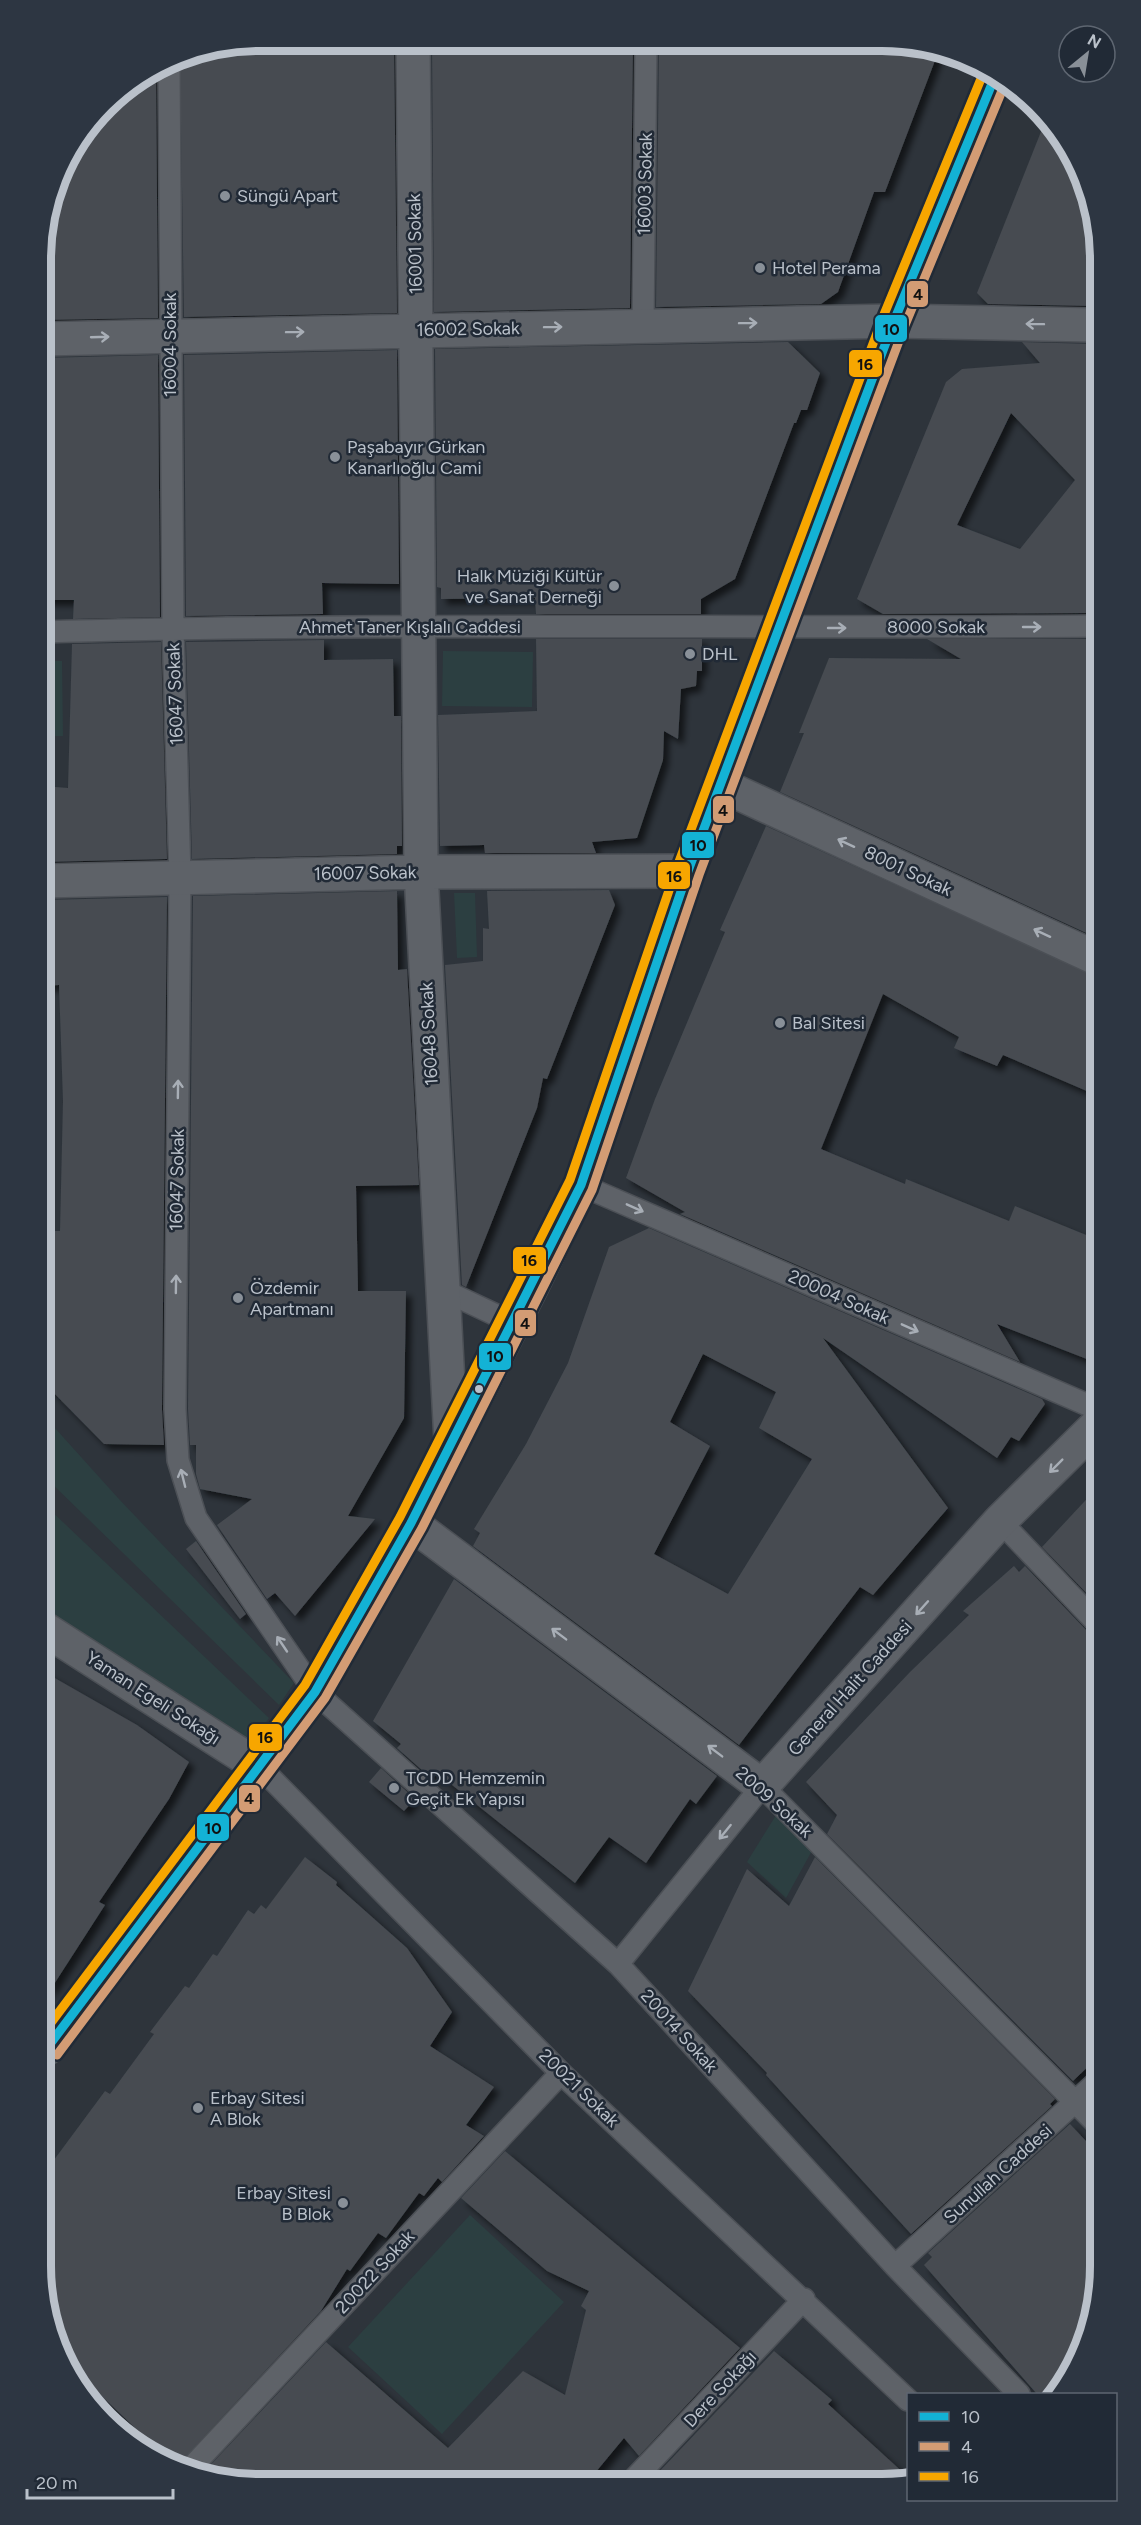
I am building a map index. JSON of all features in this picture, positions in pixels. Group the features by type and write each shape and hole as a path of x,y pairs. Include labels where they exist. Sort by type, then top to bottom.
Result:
{"main road":[{"path":"51,2036 260,1767 315,1692 411,1523 581,1185 688,872 778,629 894,321 992,83"}],"street":[{"name":"16001 Sokak","path":"412,51 417,626"},
{"name":"16002 Sokak","path":"51,339 894,321 1090,325"},
{"name":"16048 Sokak","path":"417,626 421,872 451,1441"},
{"name":"8001 Sokak","path":"721,785 1090,955"},
{"name":"16007 Sokak","path":"51,881 421,872 688,872"},
{"name":"General Halit Caddesi","path":"762,1786 1000,1521 1090,1432"},
{"name":"2009 Sokak","path":"411,1523 762,1786"},
{"name":"Yaman Egeli Sokağı","path":"51,1633 260,1767"}],"lane":[{"name":"16003 Sokak","path":"643,326 646,51"},
{"name":"16004 Sokak","path":"169,72 173,628"},
{"name":"Ahmet Taner Kışlalı Caddesi","path":"51,632 173,628 417,626 778,629"},
{"name":"8000 Sokak","path":"778,629 1090,626"},
{"name":"16047 Sokak","path":"173,628 180,877 175,1409 178,1460 196,1518 315,1692"},
{"name":"20004 Sokak","path":"581,1185 1090,1406"},
{"path":"443,1290 513,1323"},
{"path":"1000,1521 1090,1616"},
{"name":"20014 Sokak","path":"315,1692 618,1964 895,2266 1018,2393"},
{"name":"20021 Sokak","path":"260,1767 561,2073 907,2398"},
{"name":"General Halit Caddesi","path":"618,1964 762,1786"},
{"name":"2009 Sokak","path":"762,1786 1090,2116"},
{"name":"20022 Sokak","path":"195,2464 561,2073"},
{"name":"Sunullah Caddesi","path":"895,2266 1090,2089"},
{"name":"Dere Sokağı","path":"639,2474 804,2299"}],"shaded area":[{"path":"443,651 533,652 532,707 442,706"},
{"path":"51,661 62,661 63,736 51,736"},
{"path":"454,893 475,893 477,957 457,958"},
{"path":"51,1424 118,1498 294,1683 279,1705 51,1483"},
{"path":"51,1511 269,1718 250,1745 51,1618"},
{"path":"778,1812 814,1847 786,1898 747,1862"},
{"path":"470,2215 564,2302 442,2434 348,2347"}],"building":[{"path":"259,51 394,51 397,313 184,317 180,67 205,58"},
{"path":"432,51 633,51 630,308 434,312"},
{"path":"659,51 882,51 936,58 885,192 874,192 838,292 821,304 656,307"},
{"path":"156,78 158,318 51,320 51,245 58,205 72,167 86,143 103,122 122,103"},
{"path":"1043,128 1062,155 1083,205 1090,259 1090,306 988,304 977,293"},
{"path":"788,342 820,373 807,410 801,410 794,423 735,579 701,599 701,614 536,614 535,598 441,599 441,588 437,587 435,349"},
{"path":"1022,342 1090,344 1090,613 883,614 857,599 946,382 962,369 1040,363","holes":["1011,413 1075,480 1020,549 957,525"]},
{"path":"397,350 399,584 322,583 323,614 186,616 184,355"},
{"path":"158,355 160,617 73,619 74,600 51,600 51,358"},
{"path":"536,639 702,639 702,671 697,671 696,686 681,689 678,739 664,731 663,760 637,838 592,842 596,853 485,853 484,845 440,846 438,715 537,711"},
{"path":"927,639 1090,639 1090,935 780,792 804,733 799,733 829,658 961,659"},
{"path":"324,640 324,660 393,659 394,716 401,716 402,846 397,846 397,854 192,859 186,642"},
{"path":"161,642 167,859 51,862 51,787 68,788 72,644"},
{"path":"766,826 1090,973 1090,1092 1003,1055 997,1066 954,1048 959,1037 883,994 821,1149 905,1184 906,1179 1009,1221 1015,1206 1090,1237 1090,1360 997,1324 1020,1362 680,1214 685,1212 626,1178 655,1099 725,932 720,930"},
{"path":"609,890 615,905 547,1079 543,1078 537,1108 466,1287 462,1285 445,965 483,961 483,928 489,929 487,891"},
{"path":"397,891 398,970 407,969 419,1185 356,1186 358,1291 406,1291 404,1418 348,1516 375,1519 295,1616 275,1593 267,1599 217,1525 252,1499 200,1489 196,1474 196,1445 190,1445 188,1409 193,896"},
{"path":"167,897 162,1409 164,1445 104,1444 51,1390 51,1231 60,1231 63,1101 59,985 51,986 51,900"},
{"path":"649,1228 1042,1399 1045,1404 1019,1441 1011,1437 997,1458 823,1338 948,1508 873,1595 860,1587 739,1745 473,1546 480,1533 474,1529 526,1444 568,1363 609,1247","holes":["703,1354 776,1392 759,1428 812,1459 728,1594 654,1554 710,1446 670,1422"]},
{"path":"1090,1496 1090,1597 1042,1547"},
{"path":"196,1541 246,1614 240,1619 186,1549"},
{"path":"1014,1566 1019,1572 1025,1566 1090,1633 1090,2065 1073,2081 827,1834 837,1815 806,1782 910,1672 969,1615 963,1611"},
{"path":"454,1579 717,1776 696,1804 690,1799 646,1863 609,1837 575,1883 437,1773 432,1779 397,1748 401,1744 373,1721"},
{"path":"51,1676 137,1725 189,1762 169,1799 99,1902 105,1905 51,1989"},
{"name":"TCDD Hemzemin Geçit Ek Yapısı","path":"381,1768 415,1799 404,1811 369,1782"},
{"path":"305,1857 337,1882 336,1885 407,1948 452,2012 430,2046 494,2087 466,2125 484,2136 442,2182 438,2178 424,2196 419,2193 386,2238 378,2233 350,2271 347,2269 321,2311 183,2459 152,2444 86,2381 67,2346 58,2320 53,2293 51,2164 105,2091 110,2094 154,2034 150,2032 185,1986 189,1988 213,1954 217,1956 248,1910 254,1914 261,1905 266,1909"},
{"path":"815,1857 1055,2099 1050,2104 1052,2106 911,2234 766,2075 767,2073 688,1991 747,1869 789,1906"},
{"path":"1070,2124 1090,2145 1090,2280 1086,2307 1069,2358 1047,2393 1036,2393 924,2265 932,2257 928,2253"},
{"path":"505,2151 740,2348 639,2456 624,2438 594,2474 259,2474 208,2468 326,2342 448,2448 523,2371 565,2395 586,2310 581,2306 589,2291 547,2271 461,2198"},
{"path":"774,2351 832,2400 828,2404 903,2472 882,2474 657,2474"}],"transit line":[{"name":"16","path":"51,2023 305,1685 400,1517 570,1180 677,867 883,317 982,77"},
{"name":"10","path":"51,2043 315,1692 411,1523 581,1185 688,871 894,321 992,83"},
{"name":"4","path":"57,2055 325,1698 422,1528 592,1190 699,875 905,325 1002,90"}],"place":[{"name":"Süngü Apart","path":"225,196"},
{"name":"Hotel Perama","path":"760,268"},
{"name":"Paşabayır Gürkan Kanarlıoğlu Cami","path":"335,457"},
{"name":"Halk Müziği Kültür ve Sanat Derneği","path":"614,586"},
{"name":"DHL","path":"690,654"},
{"name":"Bal Sitesi","path":"780,1023"},
{"name":"Özdemir Apartmanı","path":"238,1298"},
{"name":"TCDD Hemzemin Geçit Ek Yapısı","path":"394,1788"},
{"name":"Erbay Sitesi A Blok","path":"198,2108"},
{"name":"Erbay Sitesi B Blok","path":"343,2203"}]}
